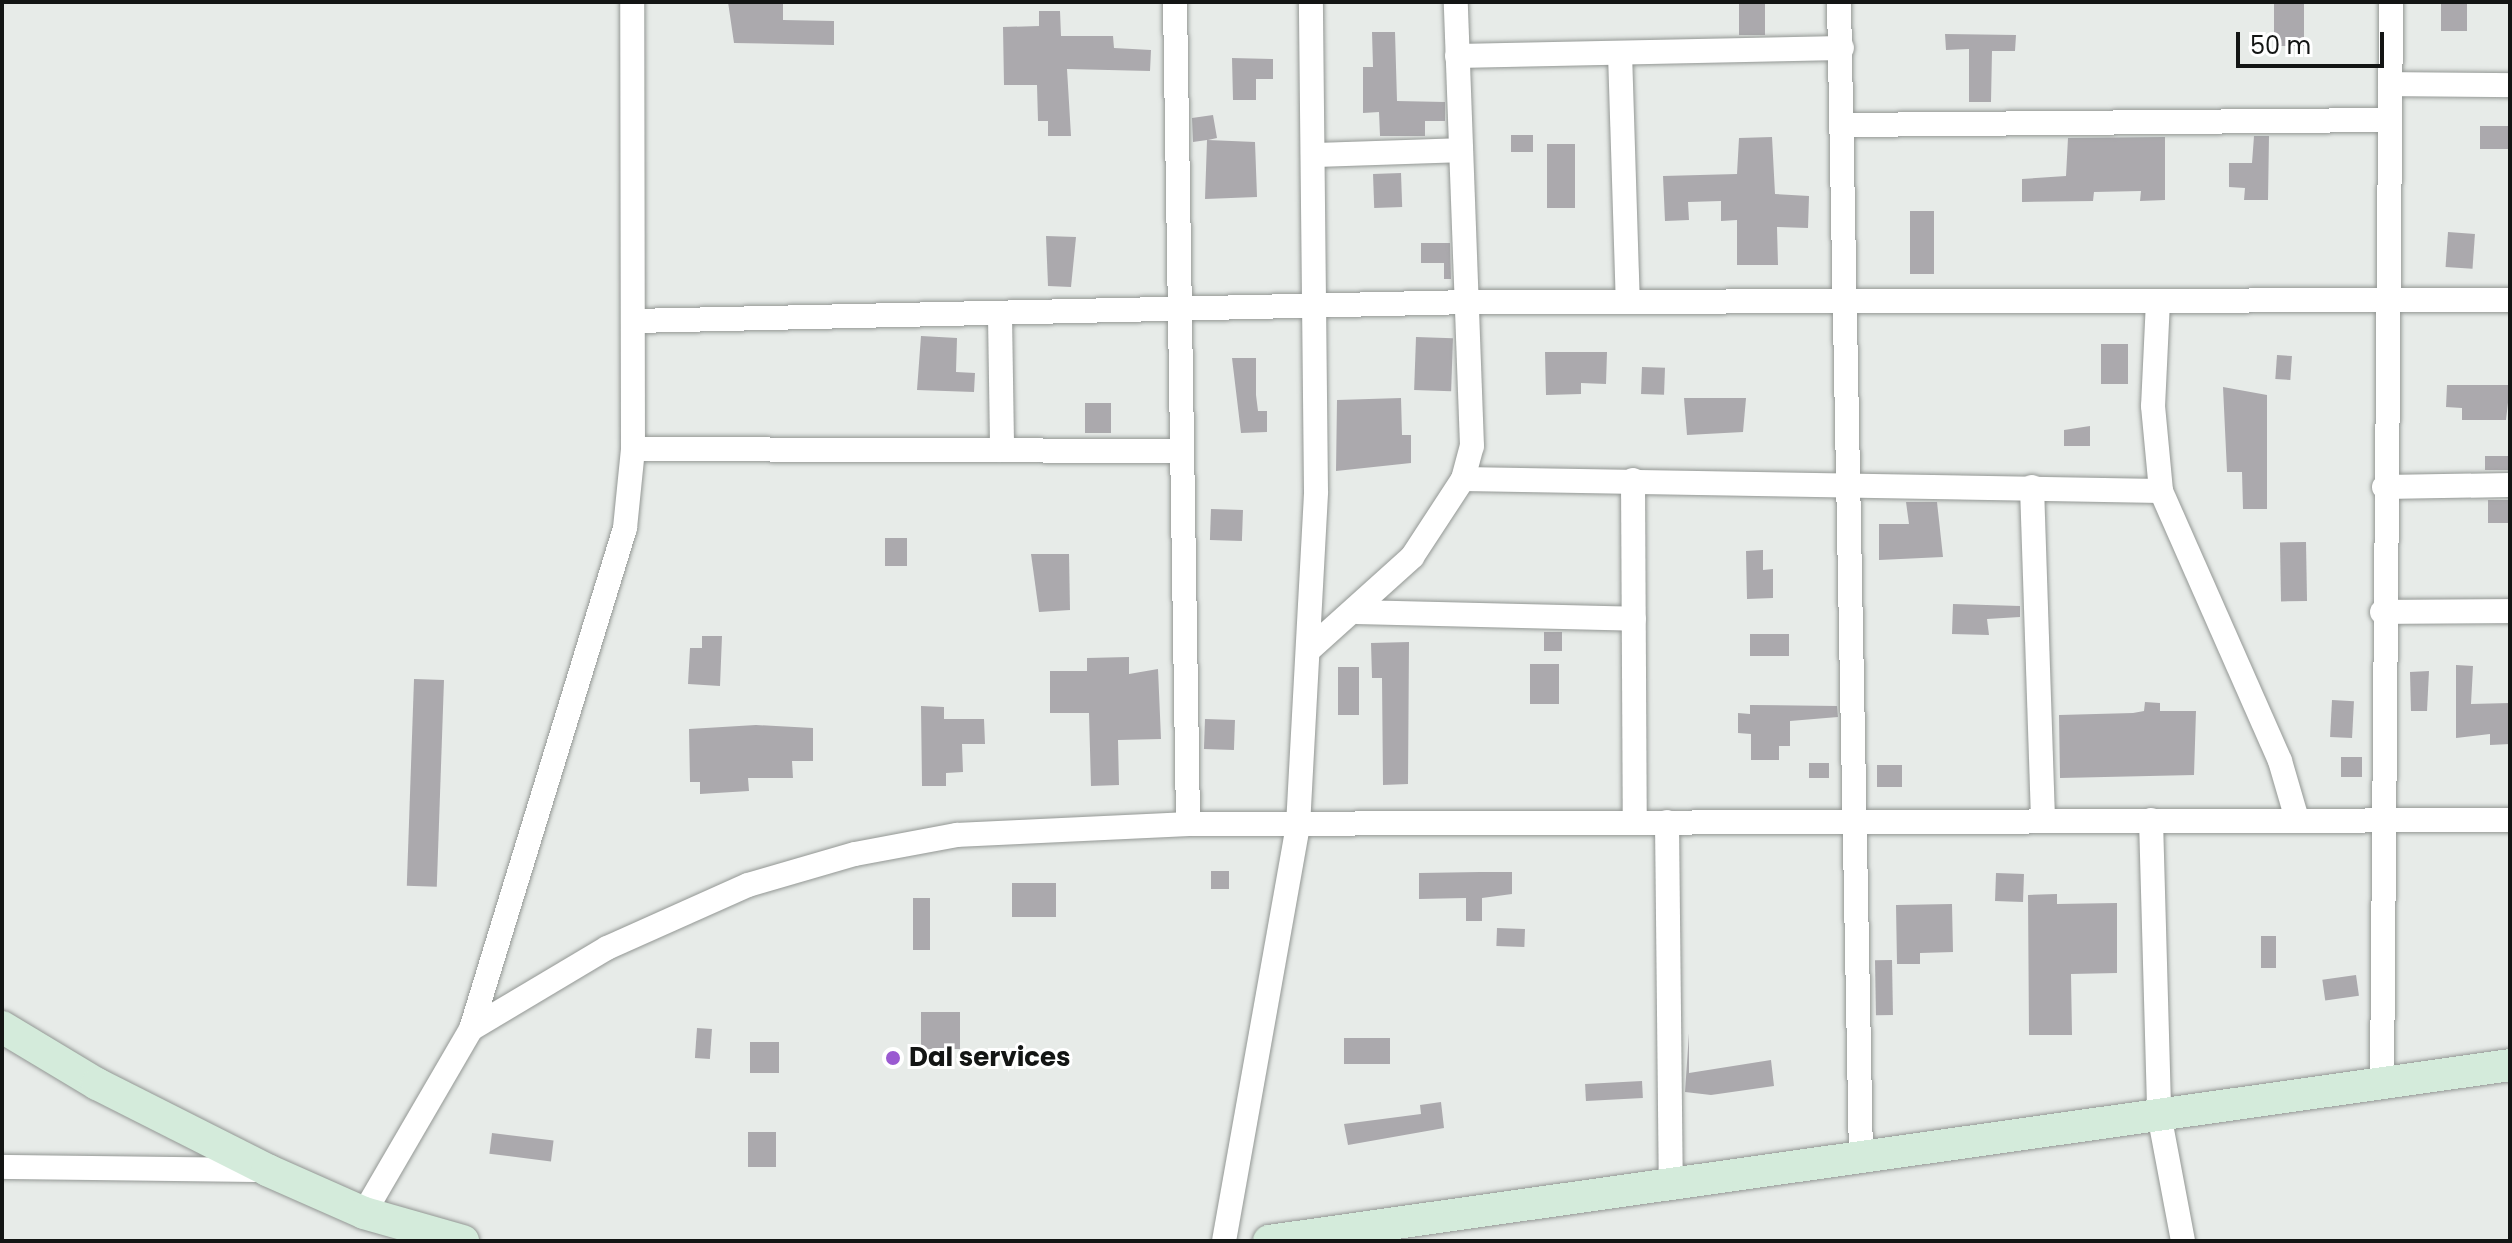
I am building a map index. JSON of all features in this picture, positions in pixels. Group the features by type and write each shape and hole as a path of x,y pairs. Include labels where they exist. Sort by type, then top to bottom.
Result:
{"main road":[{"path":"2,1027 97,1084 267,1170 364,1213 463,1241"},
{"path":"1269,1241 1671,1180 2510,1065"}],"street":[{"path":"364,1213 471,1029 605,602 625,528 633,449 632,2"},
{"path":"1175,2 1188,824"},
{"path":"1224,1241 1298,826 1311,648 1314,310 1311,2"},
{"path":"1311,648 1357,612 1412,557 1463,479 1475,404 1456,2"},
{"path":"1839,2 1844,125 1861,1155"},
{"path":"2382,1082 2380,819 2391,2"},
{"path":"1457,56 1842,48"},
{"path":"1620,53 1628,301"},
{"path":"2390,84 2510,85"},
{"path":"1844,125 2389,120"},
{"path":"1313,155 1461,150"},
{"path":"634,321 1314,310 1470,302 2510,300"},
{"path":"2158,301 2153,406 2161,491 2280,761 2297,819"},
{"path":"1000,316 1002,450"},
{"path":"633,449 1181,451"},
{"path":"1463,479 1850,481 2161,491"},
{"path":"1633,480 1635,821"},
{"path":"2384,487 2510,485"},
{"path":"2032,487 2043,821"},
{"path":"2382,612 2510,611"},
{"path":"1357,612 1634,619"},
{"path":"2151,820 2159,1114 2183,1241"},
{"path":"471,1029 661,921 748,885 855,854 957,835 1188,824 2510,820"},
{"path":"1667,822 1671,1180"},
{"path":"2,1167 267,1170"}],"building":[{"path":"728,2 783,2 783,20 834,21 834,45 734,43"},
{"path":"2274,2 2304,2 2304,46 2274,46"},
{"path":"2441,2 2467,2 2467,31 2441,31"},
{"path":"1739,4 1765,4 1765,35 1739,35"},
{"path":"1039,11 1060,11 1061,36 1113,36 1114,48 1151,50 1150,71 1067,69 1071,136 1048,136 1048,121 1038,121 1037,85 1004,85 1003,27 1039,26"},
{"path":"1372,32 1395,32 1397,101 1445,102 1445,121 1425,121 1425,136 1380,136 1379,112 1363,113 1363,67 1373,67"},
{"path":"1945,34 2016,35 2015,51 1992,51 1991,102 1969,102 1969,49 1946,50"},
{"path":"1232,58 1273,59 1273,79 1256,79 1256,100 1233,100"},
{"path":"1213,115 1217,138 1208,140 1255,142 1257,197 1205,199 1207,140 1193,142 1192,118"},
{"path":"2480,126 2510,126 2510,149 2480,149"},
{"path":"1511,135 1533,135 1533,152 1511,152"},
{"path":"2254,136 2269,136 2268,200 2244,200 2245,188 2229,187 2229,163 2252,163"},
{"path":"1772,137 1775,194 1809,196 1808,228 1777,227 1778,265 1737,265 1737,220 1721,221 1721,201 1688,202 1689,220 1665,221 1663,176 1737,174 1739,138"},
{"path":"2165,137 2165,200 2140,201 2141,191 2094,192 2093,201 2022,202 2022,179 2066,176 2068,138"},
{"path":"1547,144 1575,144 1575,208 1547,208"},
{"path":"1401,173 1402,207 1374,208 1373,174"},
{"path":"1910,211 1934,211 1934,274 1910,274"},
{"path":"2448,232 2475,234 2472,269 2446,267"},
{"path":"1046,236 1076,237 1071,287 1048,286"},
{"path":"1421,243 1450,243 1451,279 1444,279 1444,263 1421,263"},
{"path":"921,336 957,338 956,372 975,373 974,392 917,390"},
{"path":"1416,337 1453,338 1451,391 1414,390"},
{"path":"2101,344 2128,344 2128,384 2101,384"},
{"path":"1545,352 1607,352 1606,384 1581,383 1581,394 1546,395"},
{"path":"2277,355 2292,356 2290,380 2275,379"},
{"path":"1232,358 1256,358 1258,411 1267,411 1267,432 1241,433"},
{"path":"1642,367 1665,368 1664,395 1641,394"},
{"path":"2447,385 2510,385 2506,420 2462,420 2462,408 2446,407"},
{"path":"2223,387 2267,395 2267,509 2243,509 2242,472 2227,472"},
{"path":"1401,398 1402,435 1411,435 1411,463 1336,471 1337,400"},
{"path":"1684,398 1746,398 1743,432 1687,435"},
{"path":"1085,403 1111,403 1111,433 1085,433"},
{"path":"2090,426 2090,446 2064,446 2064,430"},
{"path":"2485,456 2510,456 2510,470 2485,470"},
{"path":"2488,500 2510,500 2510,523 2488,523"},
{"path":"1906,502 1937,502 1943,557 1879,560 1879,524 1909,524"},
{"path":"1211,509 1243,510 1242,541 1210,540"},
{"path":"885,538 907,538 907,566 885,566"},
{"path":"2280,542 2306,542 2307,601 2281,601"},
{"path":"1763,550 1763,570 1773,569 1773,598 1747,599 1746,551"},
{"path":"1031,554 1069,554 1070,610 1039,612"},
{"path":"1953,604 2020,606 2020,617 1987,619 1989,635 1952,634"},
{"path":"1544,632 1562,632 1562,651 1544,651"},
{"path":"1750,634 1789,634 1789,656 1750,656"},
{"path":"702,636 722,636 720,686 688,684 690,648 702,648"},
{"path":"1409,642 1408,784 1383,785 1382,678 1372,678 1371,643"},
{"path":"1129,657 1129,674 1158,669 1161,739 1118,740 1119,785 1091,786 1089,713 1050,713 1050,671 1087,671 1087,658"},
{"path":"1530,664 1559,664 1559,704 1530,704"},
{"path":"2456,665 2473,666 2471,704 2510,703 2510,744 2490,745 2490,734 2456,738"},
{"path":"1338,667 1359,667 1359,715 1338,715"},
{"path":"2429,671 2427,711 2411,711 2410,672"},
{"path":"414,679 444,680 437,887 407,886"},
{"path":"2332,700 2354,701 2352,738 2330,737"},
{"path":"2145,702 2160,703 2160,711 2196,711 2194,775 2060,778 2059,715 2133,713 2144,711"},
{"path":"1750,705 1837,706 1838,717 1790,721 1790,746 1779,746 1779,760 1751,760 1751,734 1738,733 1738,713 1750,714"},
{"path":"921,706 944,707 944,719 984,719 985,744 962,744 963,772 946,773 946,786 922,786"},
{"path":"1205,719 1235,720 1234,750 1204,749"},
{"path":"756,725 813,728 813,761 792,761 793,778 748,778 749,791 700,794 700,782 690,782 689,729"},
{"path":"2341,757 2362,757 2362,777 2341,777"},
{"path":"1809,763 1829,763 1829,778 1809,778"},
{"path":"1877,765 1902,765 1902,787 1877,787"},
{"path":"1211,871 1229,871 1229,889 1211,889"},
{"path":"1512,872 1512,894 1482,898 1482,921 1466,921 1466,898 1419,899 1419,873"},
{"path":"1996,873 2024,874 2023,902 1995,901"},
{"path":"1012,883 1056,883 1056,917 1012,917"},
{"path":"2057,894 2057,904 2117,903 2117,973 2071,974 2072,1035 2029,1035 2028,895"},
{"path":"913,898 930,898 930,950 913,950"},
{"path":"1952,904 1953,952 1920,953 1920,964 1897,964 1896,905"},
{"path":"1497,928 1525,929 1524,947 1496,946"},
{"path":"2261,936 2276,936 2276,968 2261,968"},
{"path":"1875,960 1892,960 1893,1015 1876,1015"},
{"path":"2356,975 2359,996 2325,1001 2322,980"},
{"path":"921,1012 960,1012 960,1049 921,1049"},
{"path":"697,1028 712,1029 710,1059 695,1058"},
{"path":"1689,1033 1689,1073 1771,1060 1774,1086 1711,1095 1685,1092"},
{"path":"1344,1038 1390,1038 1390,1064 1344,1064"},
{"path":"750,1042 779,1042 779,1073 750,1073"},
{"path":"1642,1081 1643,1098 1586,1101 1585,1084"},
{"path":"1441,1102 1444,1128 1348,1145 1344,1124 1421,1114 1420,1105"},
{"path":"748,1132 776,1132 776,1167 748,1167"},
{"path":"492,1133 554,1141 551,1161 489,1154"}],"place":[{"name":"Dal services","path":"893,1058"}]}
